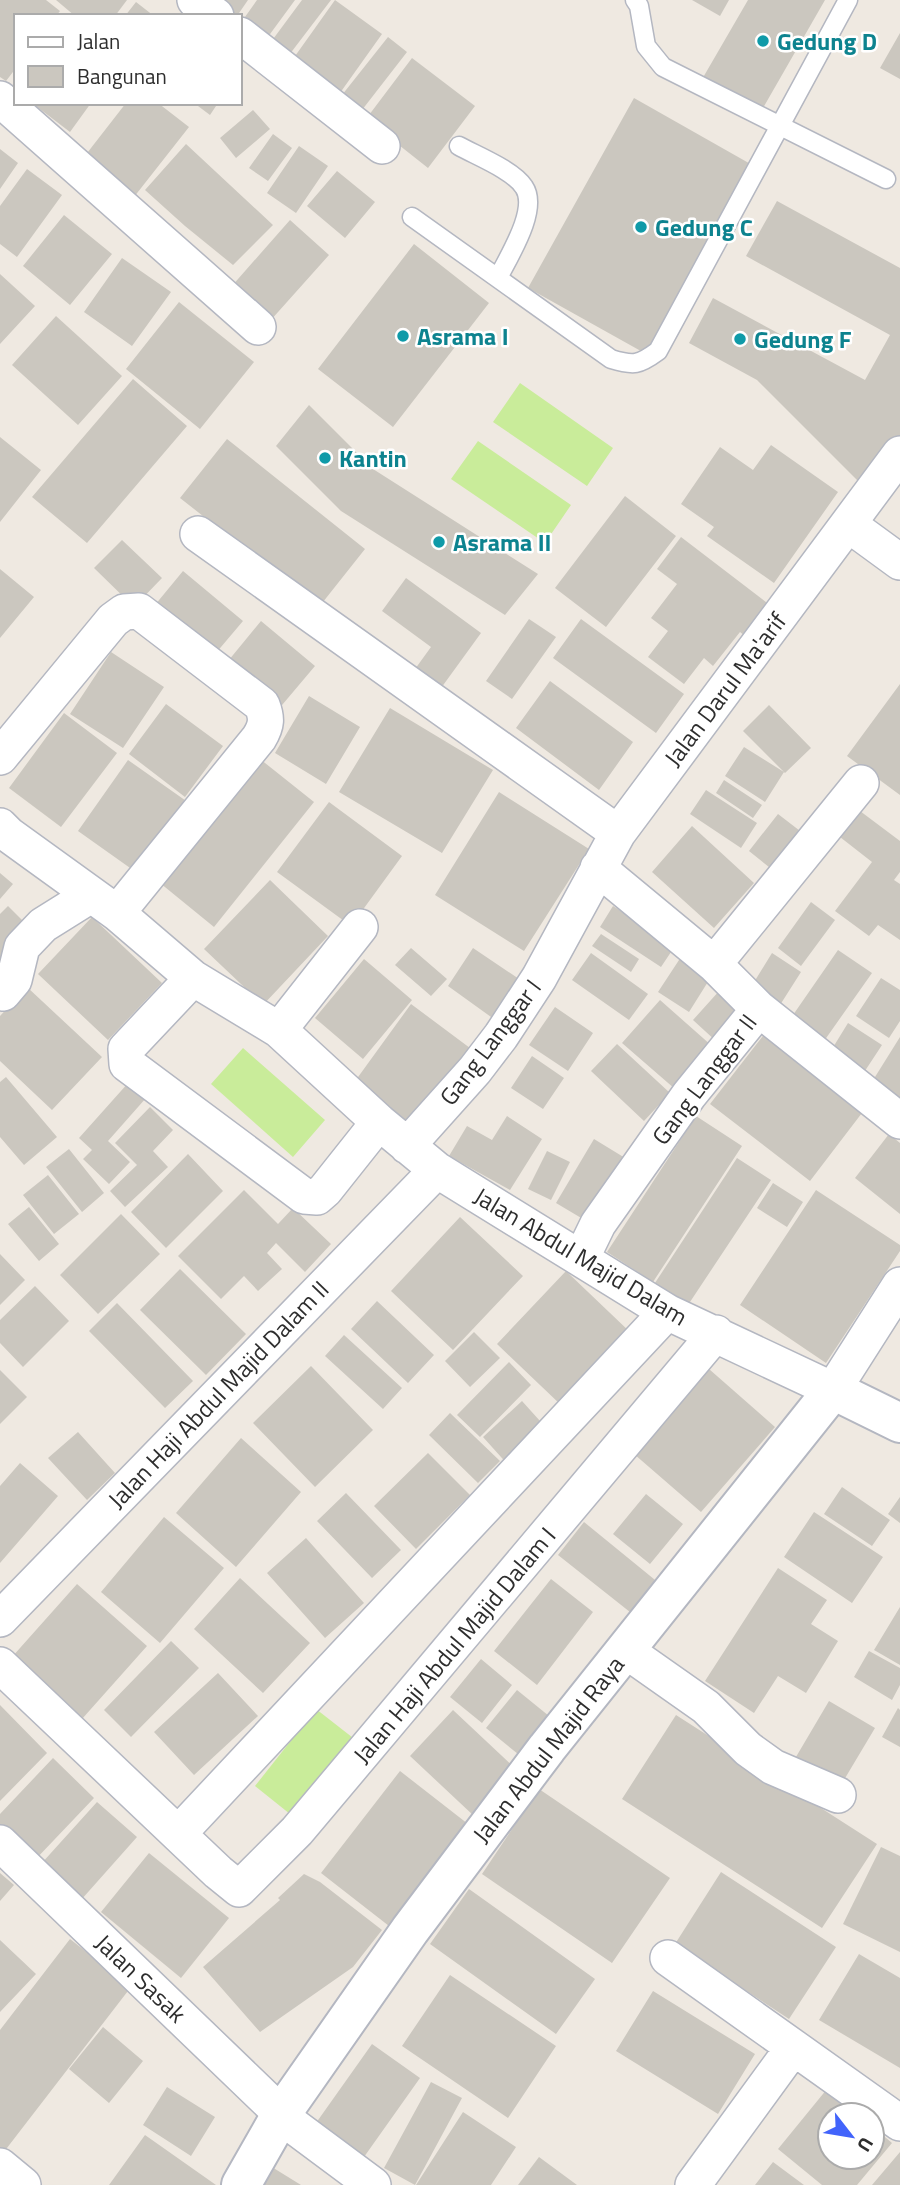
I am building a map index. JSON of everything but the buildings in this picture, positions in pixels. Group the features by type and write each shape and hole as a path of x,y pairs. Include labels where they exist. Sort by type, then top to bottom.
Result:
{"street":[{"path":"195,0 213,14"},
{"path":"242,37 382,146"},
{"path":"0,99 258,327"},
{"name":"Jalan Darul Ma'arif","path":"563,932 618,833 900,454"},
{"path":"848,524 900,562"},
{"path":"198,534 618,833"},
{"path":"0,757 113,620 124,612 139,611 262,705 267,719 265,729 259,737 104,904 43,925 22,947 14,980 3,993"},
{"path":"714,964 862,783"},
{"name":"Jalan Abdul Majid Dalam","path":"0,826 104,904 193,978 279,1030 379,1122 437,1170 667,1312 833,1390"},
{"name":"Gang Langgar II","path":"581,1259 598,1224 689,1095 759,1009 714,964 598,868"},
{"path":"279,1030 360,927"},
{"name":"Gang Langgar I","path":"407,1146 475,1070 501,1036 539,978 563,932"},
{"path":"193,978 126,1049 127,1064 304,1196 317,1197 325,1190 379,1122"},
{"path":"759,1009 900,1121"},
{"name":"Jalan Haji Abdul Majid Dalam II","path":"0,1619 437,1170"},
{"path":"900,1285 833,1390 900,1423"},
{"path":"178,1833 667,1312"},
{"name":"Jalan Haji Abdul Majid Dalam I","path":"0,1665 239,1889 297,1831 716,1333"},
{"name":"Jalan Abdul Majid Raya","path":"241,2185 282,2113 410,1930 547,1748 833,1390"},
{"path":"625,1650 706,1707 748,1749 773,1767 838,1795"},
{"name":"Jalan Sasak","path":"0,1843 295,2127 373,2185"},
{"path":"668,1958 793,2049 898,2118"},
{"path":"693,2185 793,2049"},
{"path":"0,2166 23,2185"}],"lane":[{"path":"635,0 639,6 646,47 663,67 886,179"},
{"path":"412,217 611,359 629,365 643,362 658,351 848,0"},
{"path":"459,146 513,176 525,188 530,204 498,278"}],"green space":[{"path":"520,383 613,448 587,486 493,422"},
{"path":"478,441 571,505 545,543 451,479"},
{"path":"243,1048 325,1120 293,1157 211,1084"},
{"path":"316,1709 357,1741 295,1818 255,1786"}],"place":[{"name":"Gedung D","path":"763,41"},
{"name":"Gedung C","path":"641,227"},
{"name":"Asrama I","path":"403,336"},
{"name":"Gedung F","path":"740,339"},
{"name":"Kantin","path":"325,458"},
{"name":"Asrama II","path":"439,542"}]}
